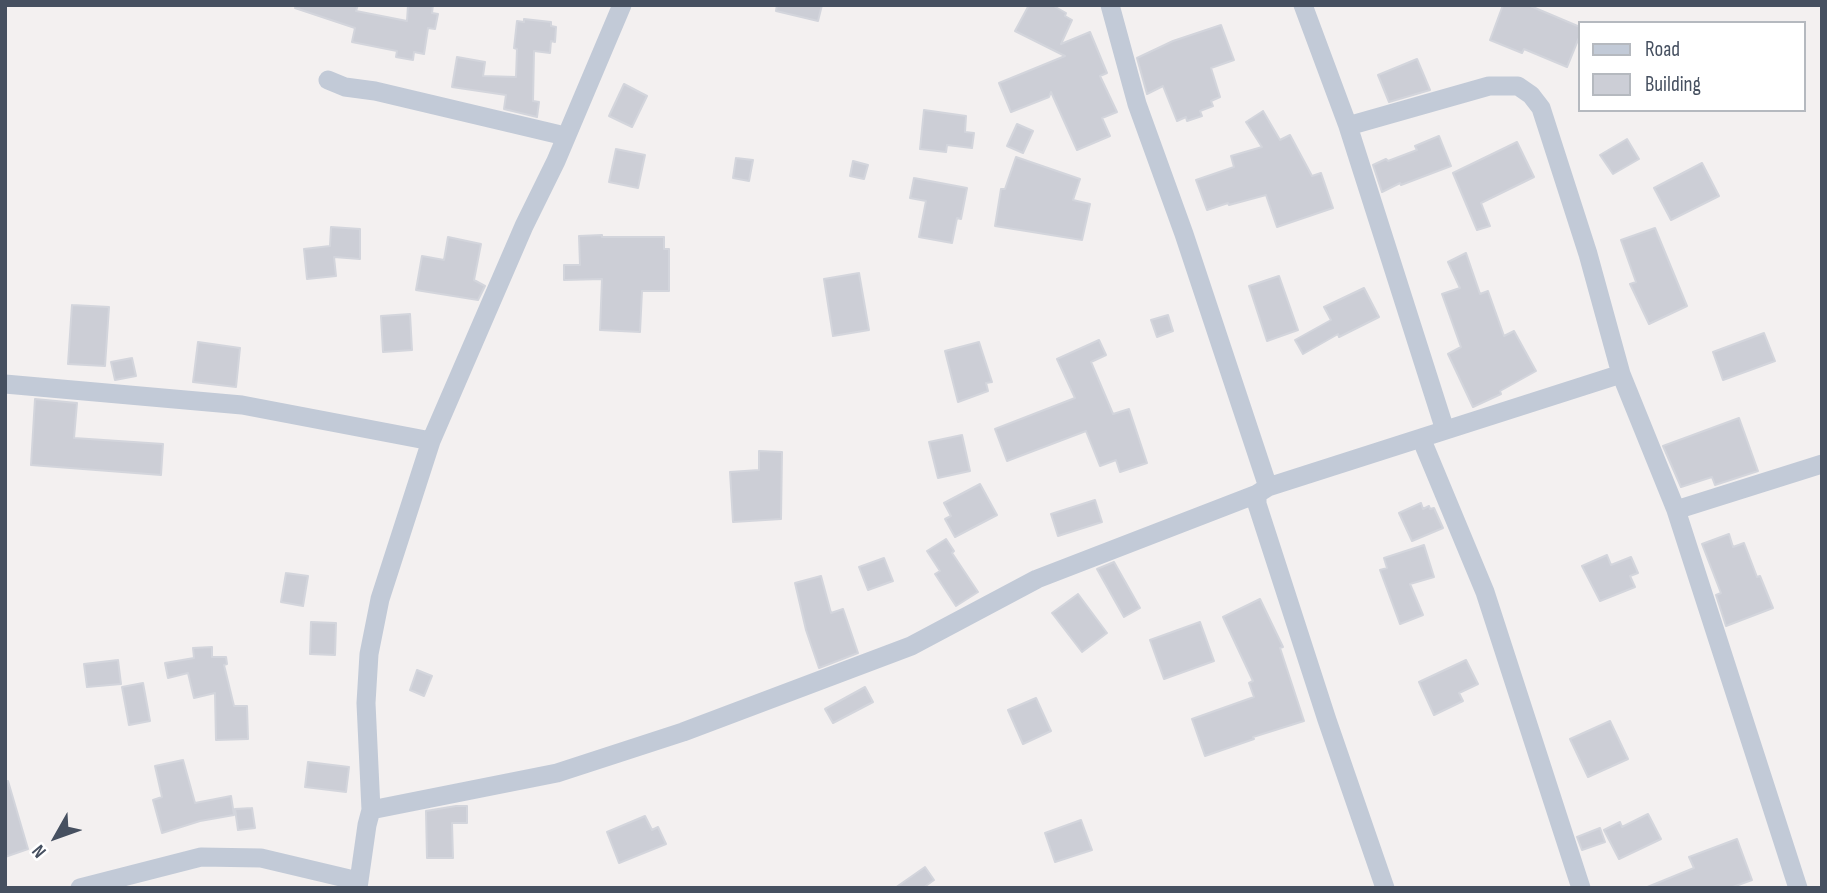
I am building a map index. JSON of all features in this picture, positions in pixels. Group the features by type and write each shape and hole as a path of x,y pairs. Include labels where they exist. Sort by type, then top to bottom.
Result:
{"street":[{"path":"80,888 201,857 261,858 358,885 371,810 366,703 369,654 380,599 431,442 622,5"},
{"path":"1303,5 1348,126 1445,430"},
{"path":"1117,7 1137,104 1184,234 1262,490 1257,504 1385,888"},
{"path":"328,80 345,88 375,91 565,136"},
{"path":"1348,126 1489,86 1518,86 1541,108 1588,254 1621,374 1676,510 1798,888"},
{"path":"371,810 557,773 683,732 911,646 1037,579 1262,490 1621,374"},
{"path":"5,384 242,405 431,442"},
{"path":"1421,438 1485,592 1581,888"},
{"path":"1676,510 1822,464"}],"building":[{"path":"296,5 358,5 356,11 407,21 408,5 433,5 432,13 438,14 435,29 428,28 424,54 414,52 413,60 396,57 397,51 352,42 355,28 295,8"},
{"path":"777,5 822,5 818,21 776,11"},
{"path":"1029,5 1052,5 1072,20 1061,44 1090,32 1107,73 1100,76 1117,112 1102,118 1110,136 1077,150 1051,92 1049,97 1011,112 999,83 1065,56 1015,31"},
{"path":"1503,5 1528,5 1578,26 1578,40 1567,67 1524,49 1522,53 1490,40"},
{"path":"524,19 551,22 551,26 556,27 555,42 551,41 550,53 534,51 533,101 539,102 537,117 504,109 506,95 452,87 457,57 485,62 483,76 516,77 517,49 514,48 517,21 524,22"},
{"path":"1221,25 1234,60 1211,68 1220,97 1211,101 1213,106 1200,111 1202,116 1187,121 1186,117 1177,121 1163,86 1147,94 1137,58 1173,41"},
{"path":"1417,59 1430,90 1389,102 1378,75"},
{"path":"624,84 647,96 632,127 609,116"},
{"path":"924,110 966,116 965,132 974,133 972,148 947,145 946,152 920,149"},
{"path":"1263,111 1280,140 1290,135 1312,176 1321,173 1333,208 1277,227 1266,195 1207,210 1196,180 1234,167 1231,156 1262,147 1246,122"},
{"path":"1017,124 1033,131 1023,153 1007,146"},
{"path":"1439,136 1451,166 1382,192 1373,165 1417,150 1415,146"},
{"path":"1627,139 1639,159 1613,174 1600,155"},
{"path":"1517,142 1534,177 1481,203 1490,226 1477,230 1453,173"},
{"path":"616,149 645,155 638,188 609,182"},
{"path":"1016,157 1080,179 1073,200 1090,204 1082,240 995,226 1001,189 1005,189"},
{"path":"736,158 753,160 749,181 733,178"},
{"path":"853,161 868,165 864,179 850,176"},
{"path":"1702,163 1719,196 1671,220 1654,188"},
{"path":"914,178 967,188 961,219 957,218 952,243 919,237 926,201 910,198"},
{"path":"331,227 360,229 360,259 334,257 336,276 307,279 304,249 330,246"},
{"path":"1655,228 1687,306 1649,324 1630,284 1636,282 1621,240"},
{"path":"579,236 664,237 664,249 669,249 669,291 642,291 640,332 600,330 602,279 564,280 564,265 580,265"},
{"path":"448,237 481,244 474,280 485,286 478,300 416,290 422,256 444,260"},
{"path":"1466,253 1480,294 1488,291 1504,336 1514,331 1536,371 1500,391 1501,394 1473,407 1448,354 1461,347 1442,294 1460,288 1448,262"},
{"path":"859,273 869,330 833,336 824,279"},
{"path":"1279,276 1298,330 1267,341 1249,286"},
{"path":"1364,288 1379,317 1339,337 1338,334 1303,354 1295,340 1331,320 1324,307"},
{"path":"72,305 109,307 105,366 68,364"},
{"path":"410,314 412,350 383,352 381,316"},
{"path":"1168,315 1173,331 1157,337 1151,320"},
{"path":"1764,333 1775,361 1723,380 1713,352"},
{"path":"1099,340 1106,355 1091,362 1113,414 1129,409 1147,463 1120,472 1116,460 1100,466 1086,431 1007,461 995,429 1075,398 1057,359"},
{"path":"198,342 240,348 236,387 193,382"},
{"path":"979,342 992,382 986,383 988,391 958,402 945,351"},
{"path":"132,358 136,376 115,380 111,362"},
{"path":"35,399 77,403 74,438 163,444 161,475 31,465"},
{"path":"1739,418 1758,471 1715,485 1712,477 1681,487 1663,446"},
{"path":"962,435 970,471 938,478 929,442"},
{"path":"759,451 782,452 781,519 733,522 730,472 759,470"},
{"path":"980,484 997,515 955,537 945,519 951,516 944,503"},
{"path":"1095,500 1102,522 1058,536 1051,514"},
{"path":"1421,503 1423,509 1429,506 1430,509 1434,508 1443,528 1412,541 1399,513"},
{"path":"1729,534 1733,547 1744,543 1773,608 1726,626 1716,595 1721,593 1702,544"},
{"path":"946,539 978,592 956,606 935,574 940,571 927,551"},
{"path":"1424,545 1434,577 1410,584 1423,615 1400,624 1380,570 1387,568 1384,558"},
{"path":"1607,555 1611,565 1631,557 1638,573 1630,576 1635,587 1600,601 1582,566"},
{"path":"884,558 893,581 868,590 859,567"},
{"path":"1114,562 1140,608 1124,617 1097,569"},
{"path":"286,573 308,576 303,606 281,602"},
{"path":"821,576 831,613 843,609 858,653 819,668 806,630 795,583"},
{"path":"1078,594 1107,633 1082,652 1052,613"},
{"path":"1260,599 1283,647 1280,648 1304,721 1205,756 1192,719 1254,697 1249,683 1253,681 1223,617"},
{"path":"311,622 336,623 335,655 310,654"},
{"path":"1200,622 1214,661 1164,679 1150,640"},
{"path":"212,647 212,657 226,657 227,664 224,665 234,706 247,706 248,739 216,740 215,693 194,698 188,673 168,678 165,663 194,658 193,648"},
{"path":"118,660 121,684 87,687 84,664"},
{"path":"1466,660 1478,684 1459,693 1463,701 1434,715 1419,682"},
{"path":"417,670 432,676 424,696 410,690"},
{"path":"143,683 150,721 129,725 122,687"},
{"path":"865,687 873,702 833,723 825,709"},
{"path":"1036,698 1051,731 1023,744 1008,710"},
{"path":"1610,721 1628,759 1588,777 1570,739"},
{"path":"183,760 195,803 231,796 234,815 200,821 162,833 153,800 162,797 155,766"},
{"path":"308,762 349,767 346,792 305,787"},
{"path":"8,781 28,849 5,857 5,782"},
{"path":"467,806 467,823 452,823 453,858 427,858 426,811"},
{"path":"252,808 255,828 238,830 235,809"},
{"path":"1648,814 1661,839 1619,859 1604,830 1620,822 1622,827"},
{"path":"645,816 652,830 658,827 666,844 619,863 607,832"},
{"path":"1081,820 1092,850 1055,862 1045,833"},
{"path":"1600,828 1605,842 1582,850 1577,837"},
{"path":"1737,839 1752,880 1730,888 1645,888 1694,868 1689,857"},
{"path":"925,867 934,880 923,888 895,888"}]}
